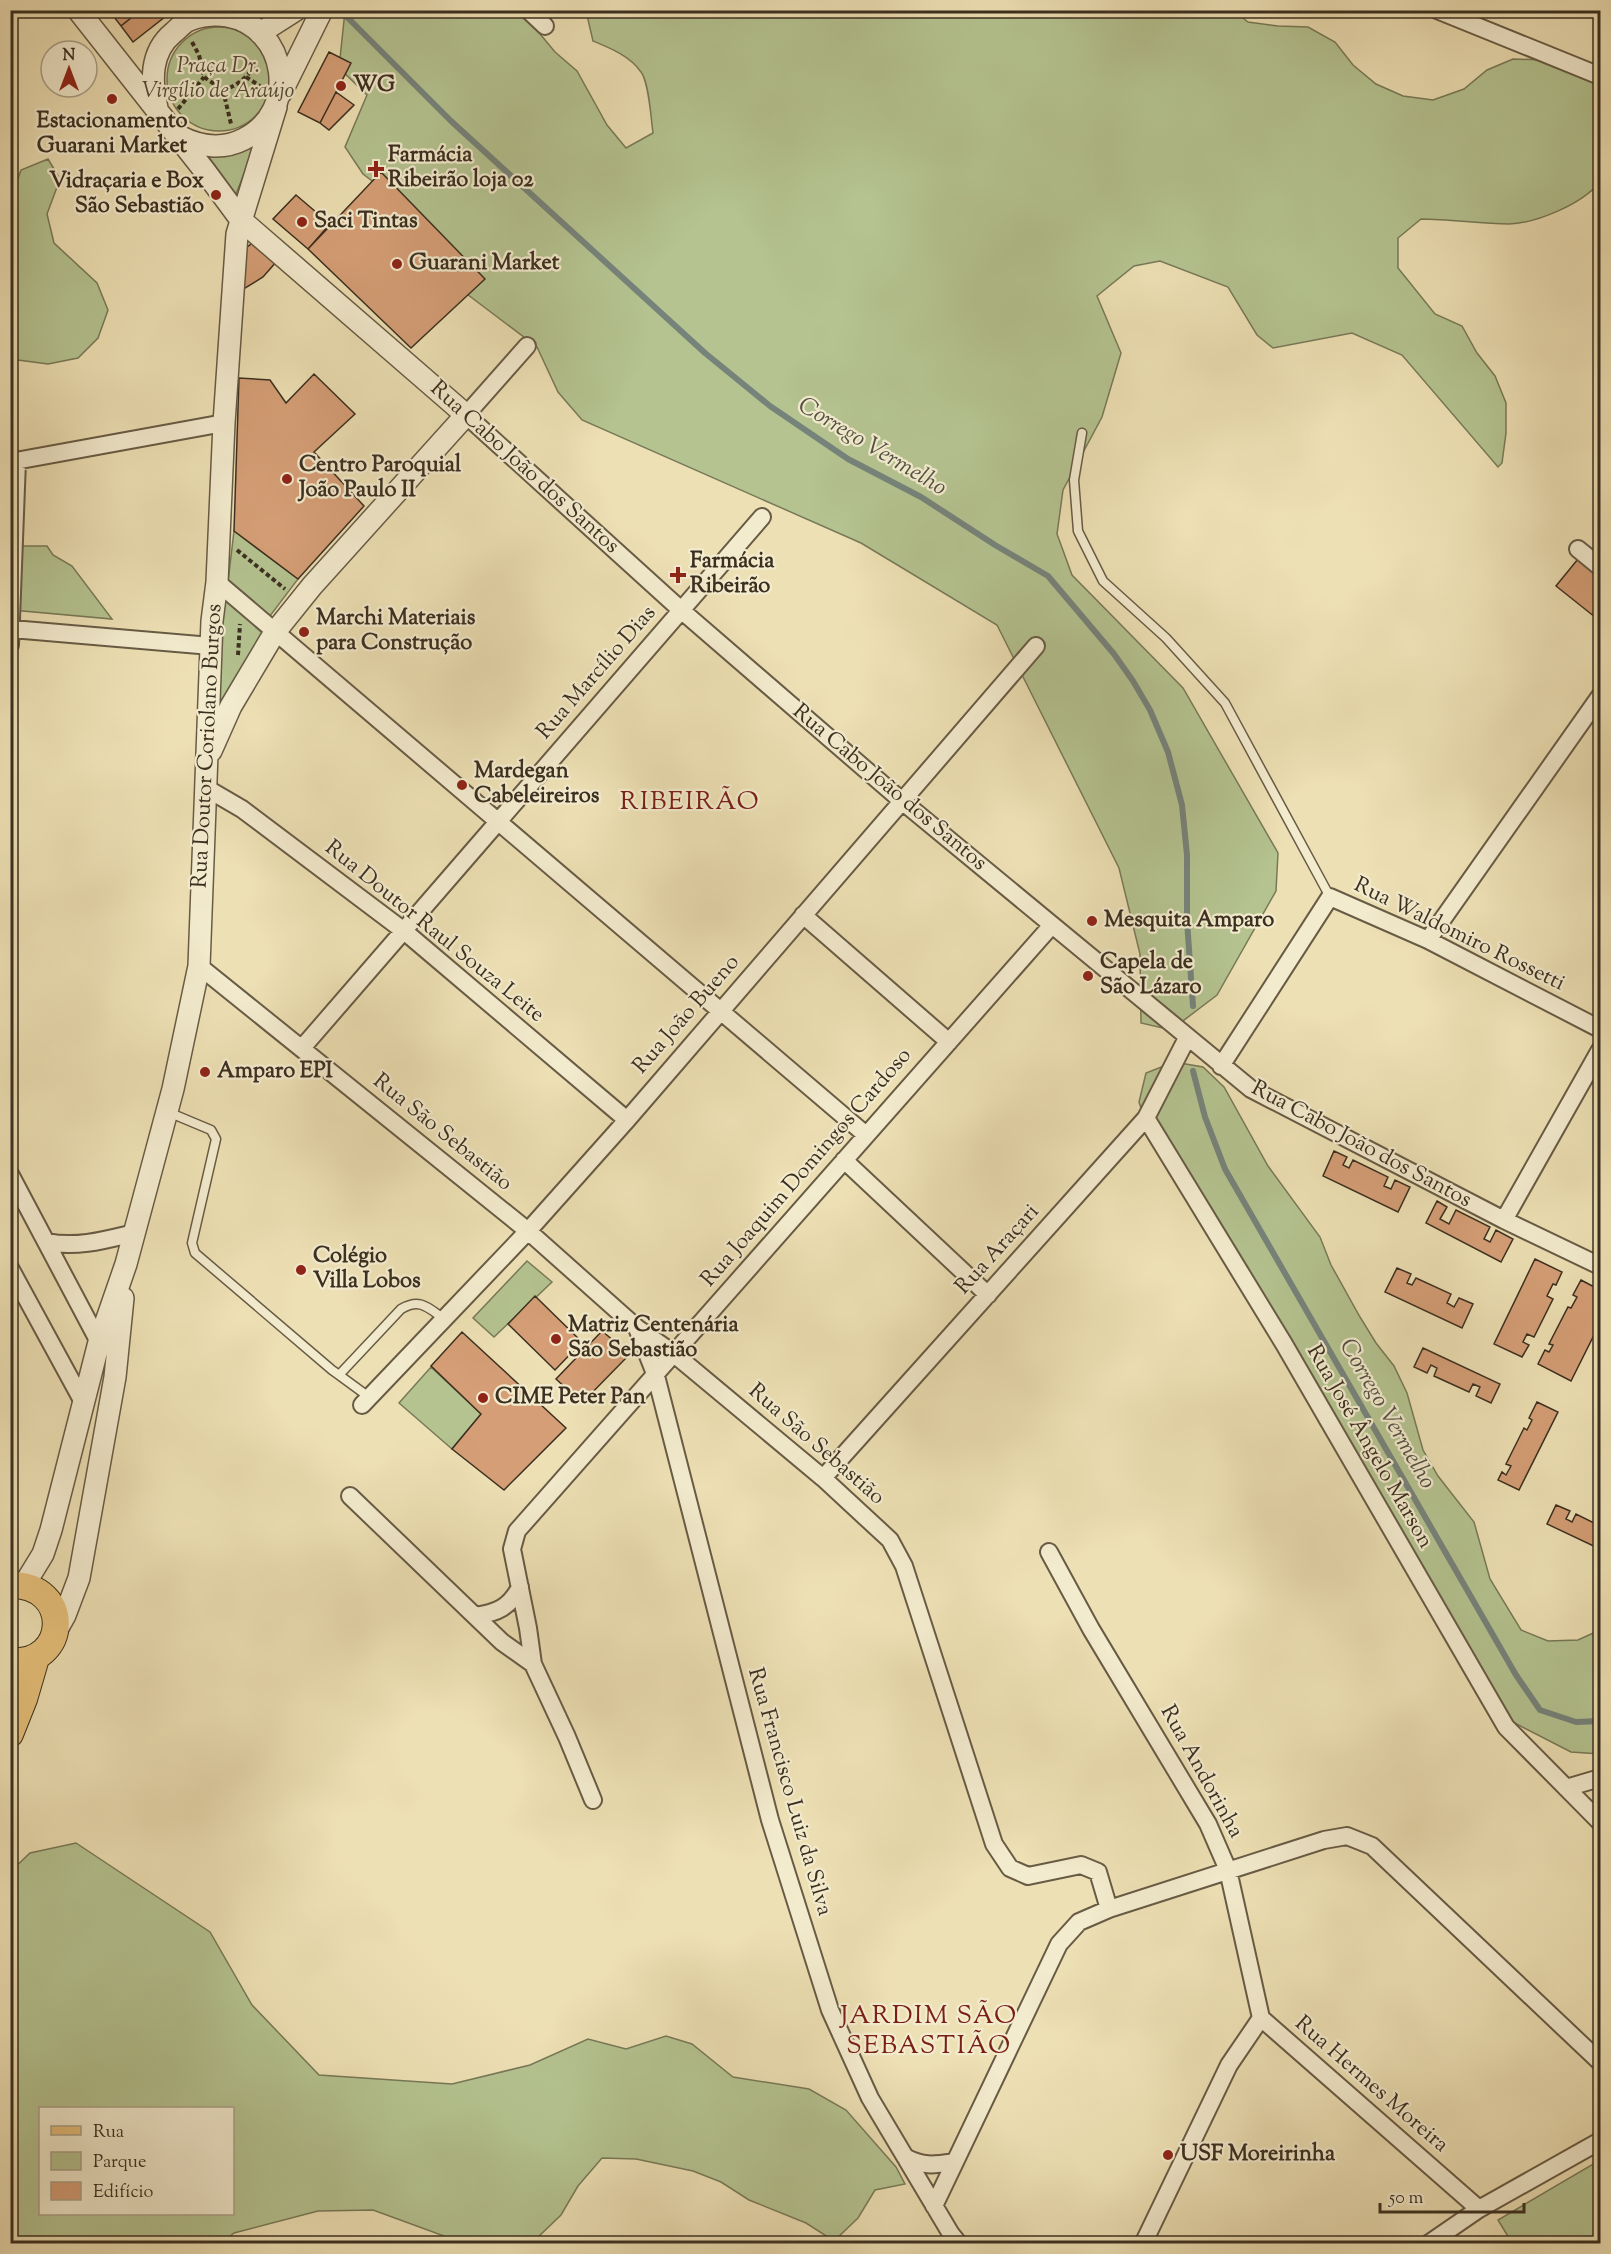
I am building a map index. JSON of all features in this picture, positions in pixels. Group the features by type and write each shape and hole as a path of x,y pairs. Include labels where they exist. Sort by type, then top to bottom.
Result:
{"main road":[{"path":"10,1661 22,1662 36,1658 48,1648 56,1631 55,1611 43,1594 17,1585"},
{"path":"10,1734 24,1699 36,1658"}],"street":[{"name":"Rua Cabo João dos Santos","path":"78,10 241,220 466,415 681,610 902,801 1187,1038 1251,1089 1504,1220 1600,1266"},
{"path":"260,33 296,10"},
{"path":"277,102 280,70 277,57 268,41 243,19 214,14 190,19 165,40 153,64 152,88 167,122 190,141 205,146 236,143 252,135 266,122 277,102 322,10"},
{"path":"528,10 545,26"},
{"path":"1437,10 1600,76"},
{"name":"Rua Doutor Coriolano Burgos","path":"126,1264 167,1112 199,966 211,646 217,582 224,423 237,234 277,102"},
{"path":"206,763 231,706 275,632 527,346"},
{"path":"211,646 11,637 14,462 224,423"},
{"name":"Rua Marcílio Dias","path":"302,1048 762,517"},
{"path":"1578,549 1600,567"},
{"path":"217,582 866,1135"},
{"name":"Rua João Bueno","path":"366,1401 528,1231 627,1120 1036,646"},
{"path":"1428,940 1600,696"},
{"name":"Rua Doutor Raul Souza Leite","path":"206,788 242,809 404,931 627,1120"},
{"path":"1221,1066 1330,897"},
{"name":"Rua Waldomiro Rossetti","path":"1330,897 1428,940 1600,1029"},
{"path":"803,915 949,1042"},
{"name":"Rua Joaquim Domingos Cardoso","path":"533,1664 512,1550 518,1531 1052,925"},
{"name":"Rua São Sebastião","path":"199,966 528,1231 637,1328 673,1353 824,1479 890,1540 904,1566 994,1844 1010,1868 1028,1876 1081,1865 1098,1872 1109,1909"},
{"name":"Rua Araçari","path":"824,1479 1146,1118 1187,1038"},
{"path":"1504,1220 1600,1050"},
{"name":"Rua José Ângelo Marson","path":"1146,1118 1284,1344 1506,1727 1600,1822"},
{"path":"844,1160 988,1295"},
{"path":"10,1174 99,1342 115,1377"},
{"path":"47,1242 64,1245 88,1244 134,1233"},
{"path":"17,1585 43,1554 99,1342 126,1264"},
{"path":"56,1631 65,1615 79,1578 115,1377 126,1264"},
{"path":"10,1268 83,1402"},
{"name":"Rua Francisco Luiz da Silva","path":"637,1328 656,1376 770,1820 830,2010 870,2098 959,2244"},
{"path":"350,1496 502,1642 533,1664 593,1800"},
{"name":"Rua Andorinha","path":"1048,1552 1091,1629 1208,1824 1228,1870 1261,2018"},
{"path":"476,1616 493,1613 507,1606 514,1599 520,1587"},
{"path":"1566,1788 1600,1778"},
{"path":"934,2206 1059,1944 1079,1922 1109,1909 1324,1840 1347,1836 1372,1846 1600,2062"},
{"path":"1143,2244 1229,2065 1261,2018"},
{"name":"Rua Hermes Moreira","path":"1261,2018 1479,2209"},
{"path":"1428,2244 1479,2209 1600,2141"},
{"path":"905,2157 919,2164 932,2166 955,2162"}],"lane":[{"path":"1082,433 1074,480 1078,531 1103,581 1166,638 1225,702 1330,897"},
{"path":"167,1112 211,1130 216,1139 192,1243 195,1253 339,1375 366,1401"},
{"path":"339,1375 401,1309 411,1304 423,1304 443,1318"}],"path":[{"path":"190,19 204,76 223,90 236,143"},
{"path":"167,122 204,76"},
{"path":"223,90 231,88 246,76"},
{"path":"219,536 300,601"},
{"path":"237,666 241,603"}],"green space":[{"path":"345,11 529,11 536,29 555,52 577,71 607,125 626,148 653,133 644,77 631,61 593,41 586,11 1234,11 1248,22 1308,27 1335,42 1353,65 1376,84 1403,96 1433,100 1464,89 1487,70 1513,59 1544,60 1600,71 1600,182 1592,190 1558,211 1520,223 1421,219 1398,238 1398,268 1435,314 1462,326 1477,353 1495,376 1506,403 1506,433 1502,463 1498,467 1402,355 1352,333 1273,348 1257,335 1228,287 1160,261 1134,266 1097,296 1121,353 1102,417 1063,490 1057,534 1072,575 1183,688 1278,853 1276,891 1217,995 1171,1030 1141,1023 1140,954 1119,868 997,625 861,543 582,420 558,392 537,347 459,288 418,216 363,174 345,147 367,95 339,68"},
{"name":"Praça Dr. Virgílio de Araújo","path":"219,27 239,31 256,42 267,59 271,79 267,99 256,116 239,127 219,131 199,127 182,116 171,99 167,79 171,59 182,42 199,31"},
{"path":"255,146 236,194 206,153 239,153"},
{"path":"48,159 60,179 47,214 54,243 97,283 108,310 98,338 78,358 48,364 18,360 11,350 11,198 21,170"},
{"path":"234,531 298,579 270,616 228,582"},
{"path":"14,546 47,546 53,555 72,566 112,619 12,610"},
{"path":"219,587 271,632 210,740"},
{"path":"1174,1062 1203,1067 1224,1087 1268,1166 1320,1237 1331,1265 1360,1317 1394,1366 1407,1393 1423,1450 1438,1476 1474,1522 1490,1579 1521,1630 1548,1641 1578,1640 1600,1630 1600,1754 1571,1752 1501,1716 1374,1493 1320,1424 1289,1362 1148,1130 1139,1102 1146,1073"},
{"path":"527,1261 552,1282 494,1337 473,1318"},
{"path":"431,1367 481,1414 452,1449 399,1403"},
{"path":"76,1843 210,1932 252,2005 319,2075 452,2084 530,2065 588,2039 626,2049 666,2036 692,2044 733,2077 809,2089 846,2110 896,2167 905,2184 875,2190 858,2218 834,2241 806,2223 749,2200 721,2182 693,2171 636,2159 602,2158 578,2186 561,2215 538,2237 521,2243 463,2243 373,2210 318,2211 234,2233 222,2243 11,2243 10,2186 14,2140 10,2125 11,1871 30,1853"},
{"path":"1600,2160 1600,2243 1512,2243 1498,2220"}],"building":[{"path":"115,10 141,10 121,26 111,13"},
{"path":"141,10 162,10 166,16 133,42 121,26"},
{"path":"329,52 351,63 320,123 298,112"},
{"path":"336,92 354,105 329,130 320,123"},
{"name":"Guarani Market","path":"381,172 485,279 411,348 308,249"},
{"name":"Saci Tintas","path":"296,195 330,224 308,249 273,219"},
{"path":"254,242 277,261 263,277 242,290 243,250"},
{"name":"Centro Paroquial João Paulo II","path":"314,374 355,414 314,452 364,506 298,579 234,531 239,378 270,380 286,403"},
{"path":"1578,559 1600,576 1600,621 1556,586"},
{"path":"1334,1151 1347,1157 1343,1165 1349,1168 1353,1160 1388,1177 1384,1186 1391,1189 1395,1180 1410,1187 1398,1212 1323,1176"},
{"path":"1437,1201 1447,1207 1440,1219 1449,1224 1456,1210 1490,1227 1484,1239 1490,1242 1496,1230 1513,1239 1501,1262 1426,1223"},
{"path":"1535,1259 1562,1272 1556,1285 1553,1284 1547,1296 1553,1299 1534,1337 1527,1334 1523,1342 1529,1345 1522,1357 1494,1344"},
{"path":"1397,1268 1411,1274 1407,1283 1412,1285 1416,1278 1451,1294 1447,1303 1454,1307 1459,1298 1473,1304 1462,1328 1385,1292"},
{"path":"1581,1280 1600,1290 1600,1323 1571,1381 1538,1364 1545,1350 1549,1352 1553,1345 1549,1344 1568,1307 1571,1308 1577,1297 1573,1295"},
{"path":"535,1296 582,1342 555,1370 508,1324"},
{"path":"602,1331 628,1356 582,1403 556,1379"},
{"path":"462,1332 566,1428 504,1490 452,1449 481,1414 431,1366"},
{"path":"1423,1348 1500,1384 1491,1403 1476,1396 1480,1387 1473,1384 1469,1392 1434,1376 1437,1368 1431,1365 1427,1373 1414,1367"},
{"path":"1537,1402 1558,1412 1519,1490 1498,1480 1502,1472 1506,1475 1511,1466 1506,1464 1524,1428 1527,1430 1532,1420 1529,1418"},
{"path":"1556,1505 1570,1511 1566,1519 1572,1522 1576,1514 1600,1526 1600,1549 1547,1524"}],"waterway":[{"name":"Corrego Vermelho","path":"345,15 451,121 705,353 770,406 848,459 921,497 1048,576 1114,654 1133,681 1150,710 1168,752 1182,805 1187,855 1187,921 1193,1006"},
{"name":"Corrego Vermelho","path":"1193,1071 1205,1117 1225,1169 1516,1675 1540,1710 1576,1722 1600,1721"}],"place":[{"name":"WG","path":"341,86"},
{"name":"Estacionamento Guarani Market","path":"112,99"},
{"name":"Farmácia Ribeirão loja 02","path":"376,169"},
{"name":"Vidraçaria e Box São Sebastião","path":"216,195"},
{"name":"Saci Tintas","path":"302,222"},
{"name":"Guarani Market","path":"397,264"},
{"name":"Centro Paroquial João Paulo II","path":"287,479"},
{"name":"Farmácia Ribeirão","path":"678,575"},
{"name":"Marchi Materiais para Construção","path":"304,632"},
{"name":"Mardegan Cabeleireiros","path":"462,785"},
{"name":"Mesquita Amparo","path":"1092,921"},
{"name":"Capela de São Lázaro","path":"1088,976"},
{"name":"Amparo EPI","path":"205,1072"},
{"name":"Colégio Villa Lobos","path":"301,1270"},
{"name":"Matriz Centenária São Sebastião","path":"556,1339"},
{"name":"CIME Peter Pan","path":"483,1398"},
{"name":"USF Moreirinha","path":"1168,2155"}],"district":[{"name":"RIBEIRÃO","path":"690,802"},
{"name":"JARDIM SÃO SEBASTIÃO","path":"929,2031"}]}
